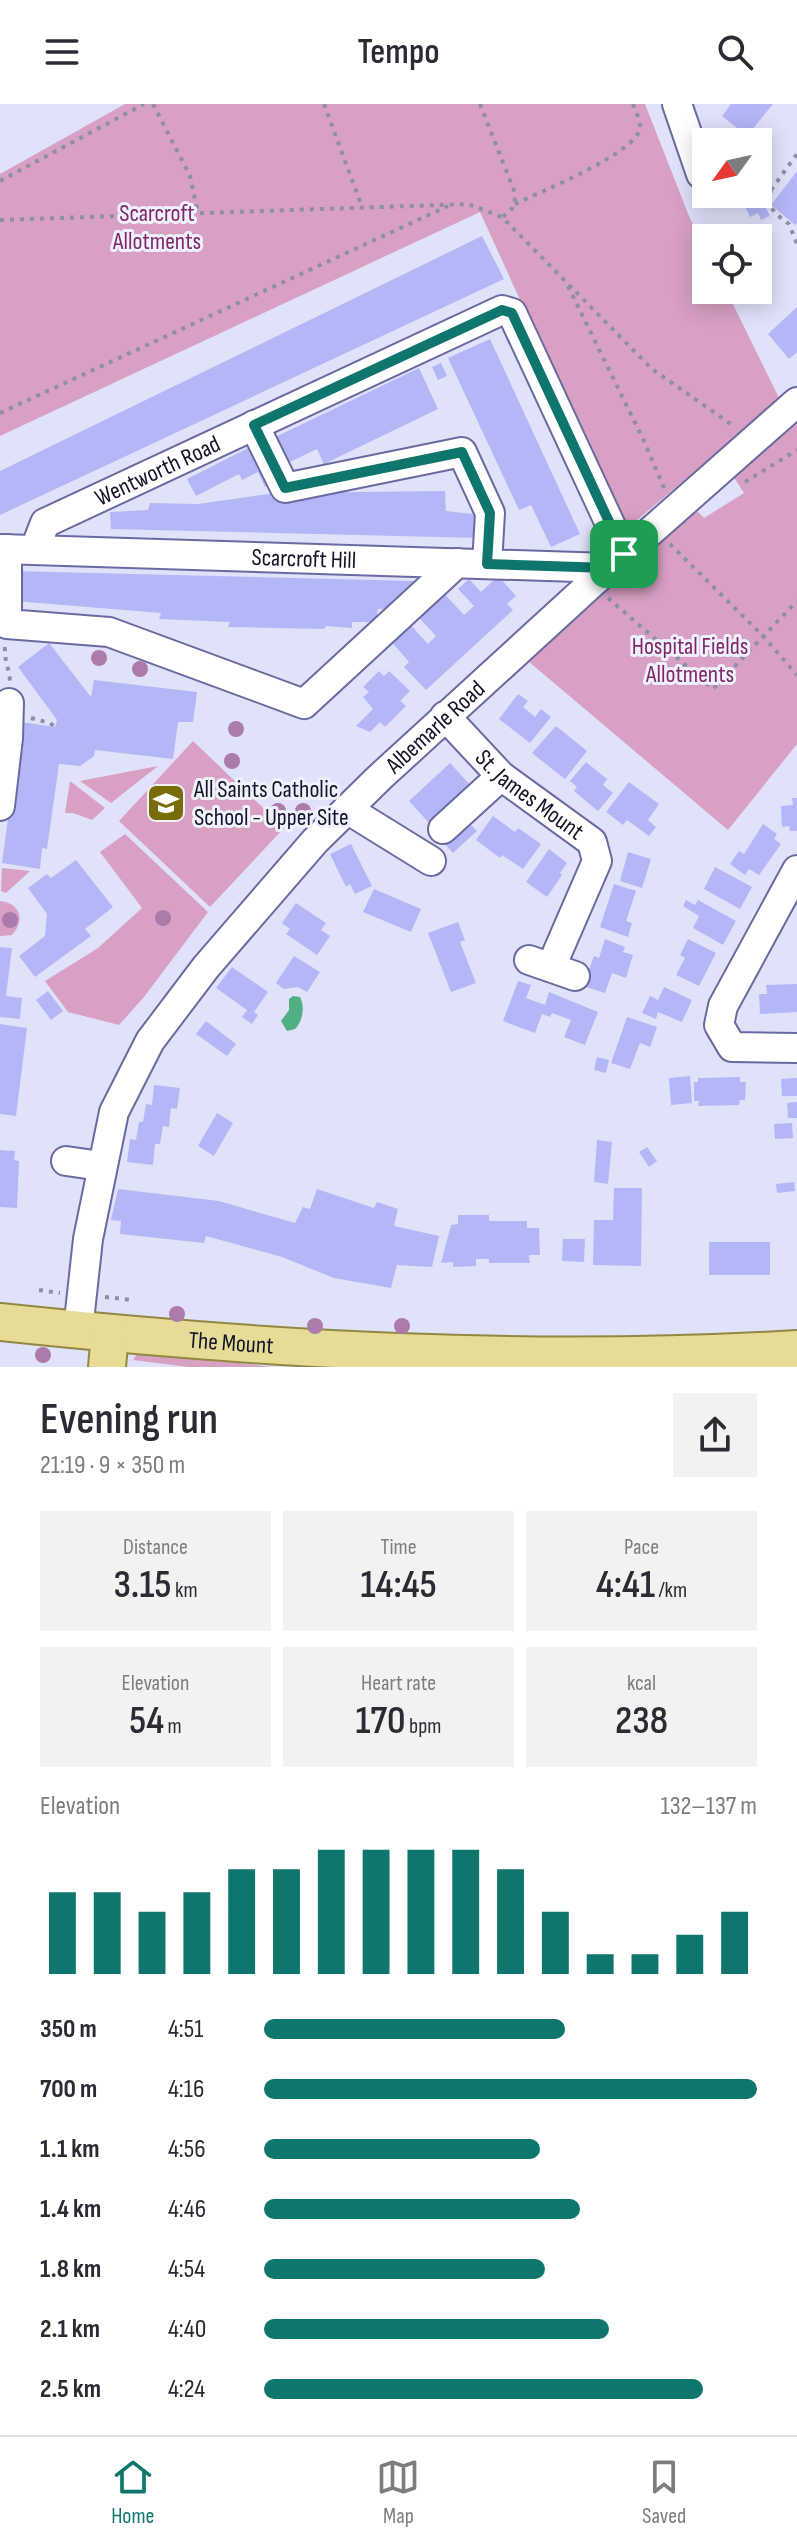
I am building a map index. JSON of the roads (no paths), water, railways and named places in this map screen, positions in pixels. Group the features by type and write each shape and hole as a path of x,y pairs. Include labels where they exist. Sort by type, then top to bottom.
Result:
{"main road":[{"name":"The Mount","path":"0,1322 98,1344 387,1352 554,1361 794,1355"}],"street":[{"path":"677,104 692,148"},
{"name":"Wentworth Road","path":"35,549 45,523 502,310 512,313 608,569"},
{"name":"Albemarle Road","path":"98,1344 84,1263 114,1112 150,1041 206,967 352,795 797,402"},
{"path":"254,425 285,488 462,452 490,513 487,564"},
{"path":"4,549 7,624 109,632 304,704 457,563"},
{"name":"Scarcroft Hill","path":"4,549 608,569"},
{"path":"0,806 9,703"},
{"name":"St. James Mount","path":"445,716 501,776 592,842 597,861 552,968"},
{"path":"443,829 501,776"},
{"path":"352,795 431,861"},
{"path":"797,870 723,1006 719,1025 732,1047 797,1048"},
{"path":"66,1161 101,1166"}],"place":[{"name":"All Saints Catholic School - Upper Site","path":"166,803"}],"park label":[{"name":"Scarcroft Allotments","path":"157,227"},
{"name":"Hospital Fields Allotments","path":"690,660"}]}
